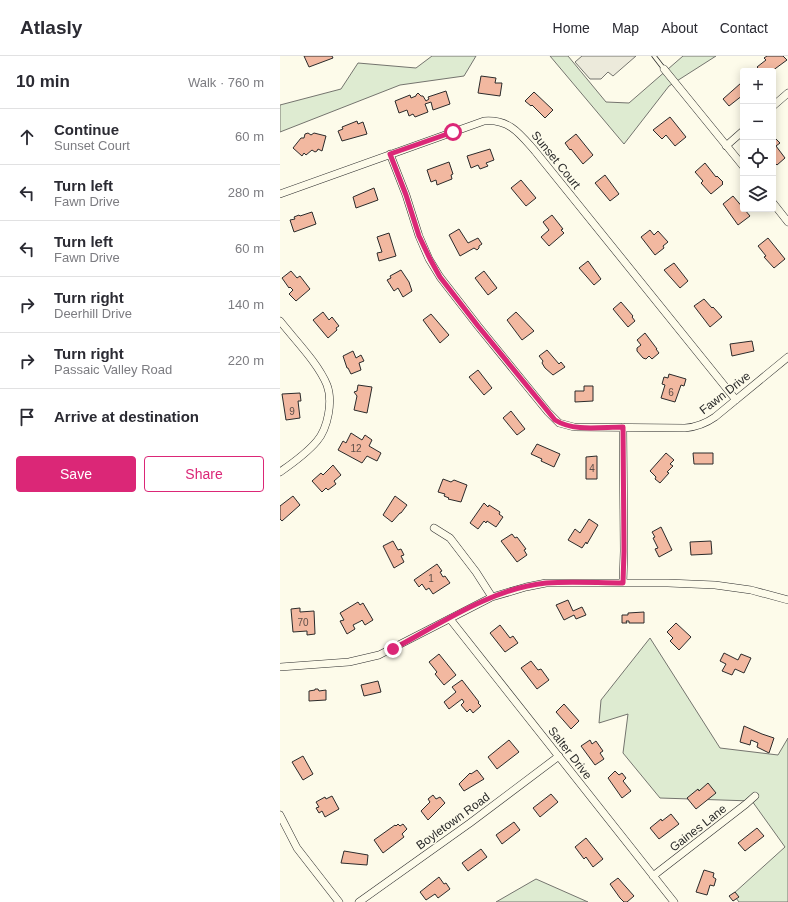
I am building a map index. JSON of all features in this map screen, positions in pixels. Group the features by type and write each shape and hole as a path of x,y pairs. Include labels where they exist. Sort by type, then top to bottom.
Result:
{"street":[{"path":"664,69 740,162"},
{"path":"775,104 788,93"},
{"name":"Sunset Court","path":"280,194 484,121 504,123 513,128 535,151 736,400"},
{"path":"726,146 740,134"},
{"name":"Fawn Drive","path":"390,154 406,195 419,236 440,277 555,420 569,426 696,427 715,417 788,357"},
{"path":"776,207 788,222"},
{"path":"280,321 319,370 328,386 329,403 326,424 319,439 280,472"},
{"path":"623,427 623,583"},
{"path":"434,528 450,538 476,572 492,597"},
{"path":"280,667 364,660 393,649 492,597 546,583 715,585 751,590 788,600"},
{"name":"Salter Drive","path":"450,619 674,902"},
{"name":"Boyletown Road","path":"359,902 470,823 559,756"},
{"name":"Gaines Lane","path":"653,876 755,796"},
{"path":"280,815 297,848 339,902"}],"lane":[{"path":"655,56 664,69"}],"green space":[{"path":"432,56 476,56 464,76 400,85 280,132 280,105 341,89 358,63 416,68"},
{"path":"550,56 568,56 606,102 629,103 683,56 716,56 669,86 624,144"},
{"path":"650,638 720,748 778,755 788,738 788,902 739,902 733,894 785,847 752,801 660,798 623,753 628,714 599,723 601,700"},
{"path":"536,879 588,902 496,902"}],"shaded area":[{"path":"582,56 636,56 613,76 608,72 601,79 590,79 575,62"}],"building":[{"path":"304,56 332,56 333,58 309,67"},
{"path":"767,56 783,56 787,60 776,68 758,68 757,67 766,60 764,58"},
{"path":"481,76 496,78 495,83 502,83 500,96 478,93"},
{"path":"740,84 740,97 729,106 723,99"},
{"path":"446,91 450,104 433,110 431,102 425,104 428,112 415,117 413,114 409,116 407,110 399,113 395,101 410,95 411,98 416,96 418,93 423,96 426,101 429,99 428,97"},
{"path":"534,92 553,110 545,118 532,105 531,106 525,101"},
{"path":"670,117 686,137 675,146 666,135 662,139 653,130"},
{"path":"357,121 358,124 363,122 367,134 342,141 338,131 343,129 342,127"},
{"path":"308,133 311,135 314,133 326,136 322,151 318,149 315,152 312,150 306,155 304,153 302,156 293,148 301,138 304,138 305,134"},
{"path":"576,134 593,155 583,164 565,143"},
{"path":"776,139 780,143 776,146"},
{"path":"776,146 785,158 777,165 776,164"},
{"path":"490,149 494,160 486,163 488,166 480,169 478,165 471,168 467,156"},
{"path":"449,162 453,174 451,175 452,179 437,185 436,180 431,182 427,170"},
{"path":"705,163 716,177 717,176 723,182 723,184 711,194 701,183 703,181 695,172"},
{"path":"605,175 619,194 610,201 595,183"},
{"path":"521,180 536,198 526,206 511,188"},
{"path":"374,188 378,200 356,208 353,197"},
{"path":"733,196 740,204 740,212 747,212 750,216 738,225 723,204"},
{"path":"312,212 316,224 294,232 290,220 295,219 294,217 299,215"},
{"path":"552,215 563,229 561,230 564,233 549,246 541,237 549,230 543,222"},
{"path":"459,229 468,243 478,238 482,244 477,250 474,248 460,256 449,235"},
{"path":"650,230 654,235 658,231 668,242 663,246 664,248 655,255 641,237"},
{"path":"389,233 396,256 379,261 377,253 382,252 377,237"},
{"path":"768,238 785,259 774,268 764,257 766,256 758,246"},
{"path":"588,261 601,279 594,285 579,268"},
{"path":"674,263 688,281 680,288 664,270"},
{"path":"401,270 409,282 412,291 403,297 398,288 394,291 387,280 391,278 390,276"},
{"path":"291,271 297,278 300,276 310,289 296,301 289,294 293,290 290,287 289,288 282,278"},
{"path":"484,271 497,288 488,295 475,278"},
{"path":"704,299 722,317 710,327 694,306"},
{"path":"621,302 633,316 632,317 635,321 628,327 613,309"},
{"path":"323,312 329,320 332,317 339,326 336,328 337,330 328,338 313,320"},
{"path":"516,312 534,331 522,340 507,320"},
{"path":"431,314 449,335 440,343 423,320"},
{"path":"645,333 659,353 652,359 649,356 646,359 643,358 637,351 637,348 641,345 637,340"},
{"path":"752,341 754,351 732,356 730,344"},
{"path":"547,350 559,364 561,362 565,367 553,375 545,368 542,363 543,361 539,356"},
{"path":"353,351 356,358 361,355 364,361 359,363 361,370 351,374 347,368 343,356"},
{"path":"478,370 492,388 484,395 469,377"},
{"path":"669,374 686,379 684,386 681,385 675,402 661,398 665,385 662,384 664,377 668,378"},
{"path":"358,385 372,387 367,413 354,410 357,396 354,392 357,391"},
{"path":"584,386 593,386 593,401 575,402 575,391 584,391"},
{"path":"300,393 301,401 298,401 300,418 286,420 282,394"},
{"path":"511,411 525,429 517,435 503,418"},
{"path":"351,433 362,440 365,435 372,440 369,446 381,453 377,461 367,456 362,463 338,450 343,441 346,443"},
{"path":"537,444 560,454 554,467 531,454"},
{"path":"666,453 674,460 670,464 673,466 660,483 655,479 656,477 650,471"},
{"path":"693,453 713,453 713,464 694,464"},
{"path":"597,456 597,479 586,479 586,457"},
{"path":"333,465 341,475 334,481 336,484 328,490 326,488 322,492 312,481 321,473 323,475"},
{"path":"443,479 451,482 454,480 467,485 461,502 448,499 449,498 444,496 445,494 438,492"},
{"path":"293,496 300,505 282,521 280,519 280,506"},
{"path":"395,496 407,505 392,522 383,515"},
{"path":"484,503 488,507 489,505 500,512 499,514 503,517 496,527 487,521 486,523 484,521 478,529 470,523"},
{"path":"589,519 598,525 587,544 586,542 582,548 568,540 575,529 580,533"},
{"path":"661,527 672,550 659,557 655,549 658,548 652,532"},
{"path":"512,534 515,538 517,537 526,549 524,550 527,555 517,562 501,541"},
{"path":"393,541 398,550 401,549 404,555 401,556 404,562 394,568 383,546"},
{"path":"711,541 712,554 691,555 690,542"},
{"path":"437,564 442,571 440,572 443,577 445,576 450,583 433,594 429,588 426,590 422,584 419,587 414,580"},
{"path":"568,600 573,611 582,607 586,615 576,619 574,615 564,620 556,605"},
{"path":"358,602 360,605 363,603 373,620 365,625 362,620 353,625 355,629 347,634 340,621 344,620 340,613"},
{"path":"300,608 300,612 314,611 315,634 307,635 307,631 293,632 291,609"},
{"path":"644,612 644,623 629,623 629,621 626,621 627,623 622,623 622,615"},
{"path":"676,623 691,637 679,650 670,641 673,638 667,632"},
{"path":"500,625 510,638 513,636 518,643 505,652 490,633"},
{"path":"724,653 738,660 741,654 751,658 744,673 735,669 732,675 722,671 726,664 720,661"},
{"path":"439,654 456,675 444,685 435,674 437,672 429,662"},
{"path":"531,661 538,670 541,669 549,680 537,689 521,668"},
{"path":"462,680 481,706 473,713 470,709 467,712 461,705 464,702 462,699 449,709 444,702 456,692 452,687"},
{"path":"378,681 381,692 364,696 361,685"},
{"path":"318,689 319,691 326,690 326,700 309,701 309,691"},
{"path":"564,704 579,721 571,729 556,712"},
{"path":"744,726 774,738 769,753 757,747 758,743 751,740 750,745 740,742"},
{"path":"509,740 519,752 497,769 488,757"},
{"path":"590,740 592,744 596,741 603,751 600,753 604,759 595,765 581,746"},
{"path":"303,756 313,774 303,780 292,762"},
{"path":"477,770 484,779 464,791 459,784 470,773 471,774"},
{"path":"615,771 619,775 622,773 626,778 623,781 631,791 622,798 608,778"},
{"path":"708,783 716,793 696,809 687,798 698,789 699,791"},
{"path":"551,794 558,802 540,817 533,808"},
{"path":"433,795 436,799 440,797 445,803 428,820 421,811 430,802 428,799"},
{"path":"332,796 339,809 325,817 322,811 319,813 316,808 319,807 316,802 325,797 326,799"},
{"path":"671,814 679,824 659,839 650,828 661,819 662,821"},
{"path":"514,822 520,830 502,844 496,835"},
{"path":"398,824 400,826 403,824 407,829 402,834 404,837 383,853 374,840"},
{"path":"757,828 764,836 745,851 738,843"},
{"path":"586,838 603,859 593,867 586,857 584,859 575,847"},
{"path":"481,849 487,857 468,871 462,863"},
{"path":"344,851 368,855 367,865 341,863"},
{"path":"704,870 714,873 713,877 716,879 714,886 710,885 707,895 696,892"},
{"path":"439,877 450,889 438,898 435,894 426,900 420,892"},
{"path":"618,878 634,896 627,902 624,902 620,898 610,884"},
{"path":"735,892 739,897 733,901 729,896"}],"route":[{"path":"393,649 473,606 506,592 546,583 623,583 623,427 574,428 559,423 555,420 451,292 440,277 419,236 406,195 390,154 453,132"}]}
